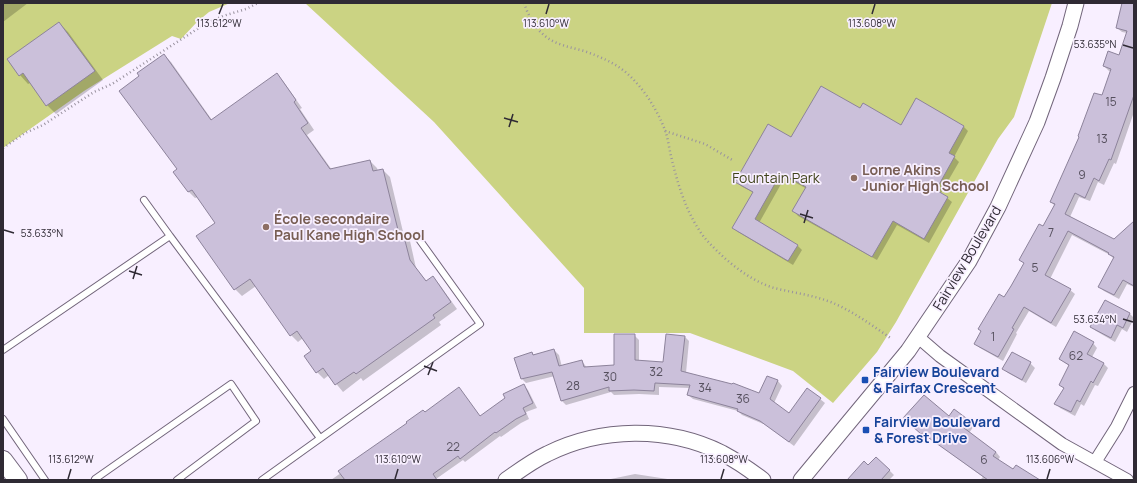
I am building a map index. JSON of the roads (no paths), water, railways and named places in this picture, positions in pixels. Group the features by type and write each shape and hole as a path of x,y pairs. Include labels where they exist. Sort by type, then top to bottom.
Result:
{"main road":[{"path":"3,460 18,480"}],"street":[{"name":"Fairview Boulevard","path":"801,480 908,351 968,261 998,207 1037,122 1053,78 1076,3"},
{"path":"918,337 940,356 1062,444 1127,480"},
{"path":"1095,462 1117,427 1134,393"},
{"path":"506,480 546,454 575,443 598,437 640,433 662,435 702,445 722,453 740,463 763,480"}],"lane":[{"path":"144,200 320,438"},
{"path":"3,350 170,236"},
{"path":"262,480 480,324 416,236"},
{"path":"96,480 95,478 231,384 256,421 177,480"},
{"path":"3,419 46,480"}],"place":[{"name":"Lorne Akins Junior High School","path":"854,178"},
{"name":"École secondaire Paul Kane High School","path":"266,227"},
{"name":"Fairview Boulevard & Fairfax Crescent","path":"865,380"},
{"name":"Fairview Boulevard & Forest Drive","path":"866,430"}],"park label":[{"name":"Fountain Park","path":"776,178"}]}
